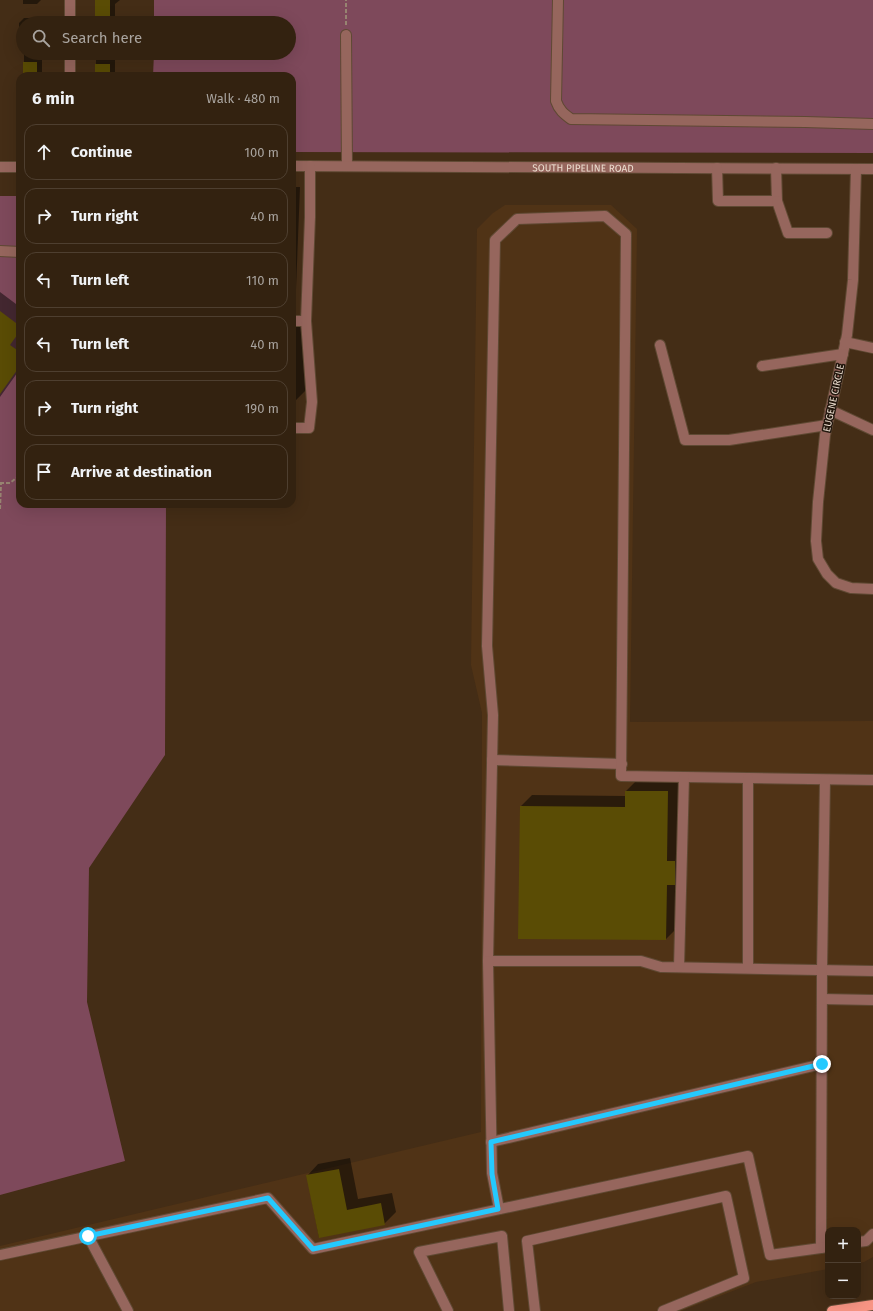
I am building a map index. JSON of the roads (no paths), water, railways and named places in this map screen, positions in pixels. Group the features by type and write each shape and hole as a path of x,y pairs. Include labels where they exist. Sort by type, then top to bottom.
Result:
{"main road":[{"path":"832,1311 873,1305"}],"street":[{"path":"70,0 70,16"},
{"path":"558,0 556,101 562,113 572,119 873,124"},
{"path":"346,35 347,166"},
{"path":"70,60 70,72"},
{"name":"SOUTH PIPELINE ROAD","path":"296,166 873,169"},
{"path":"296,428 309,428 312,402 306,321 310,217 310,166"},
{"path":"0,167 16,167"},
{"path":"718,168 718,201 777,201"},
{"path":"776,168 777,201 788,233 827,233"},
{"name":"EUGENE CIRCLE","path":"856,169 853,280 843,354 827,425 818,502 816,541 818,559 827,574 836,583 851,588 873,589"},
{"path":"498,1209 492,1174 491,1142 488,961 493,715 487,646 495,240 517,218 605,216 626,234 622,776 873,780"},
{"path":"0,251 16,252"},
{"path":"296,321 306,321"},
{"path":"845,342 873,348"},
{"path":"660,345 685,440 729,440 827,425"},
{"path":"762,366 843,354"},
{"path":"830,410 873,430"},
{"path":"492,760 622,764"},
{"path":"679,967 684,777"},
{"path":"748,778 748,968"},
{"path":"0,1254 268,1198 313,1249 748,1156 770,1255 824,1247 822,970 825,780"},
{"path":"488,961 641,961 661,967 873,971"},
{"path":"822,999 873,1000"},
{"path":"491,1142 822,1064"},
{"path":"535,1311 527,1241 726,1196 744,1278 663,1311"},
{"path":"861,1242 866,1241 873,1234"},
{"path":"88,1236 128,1311"},
{"path":"448,1311 419,1252 502,1236 509,1311"}]}
